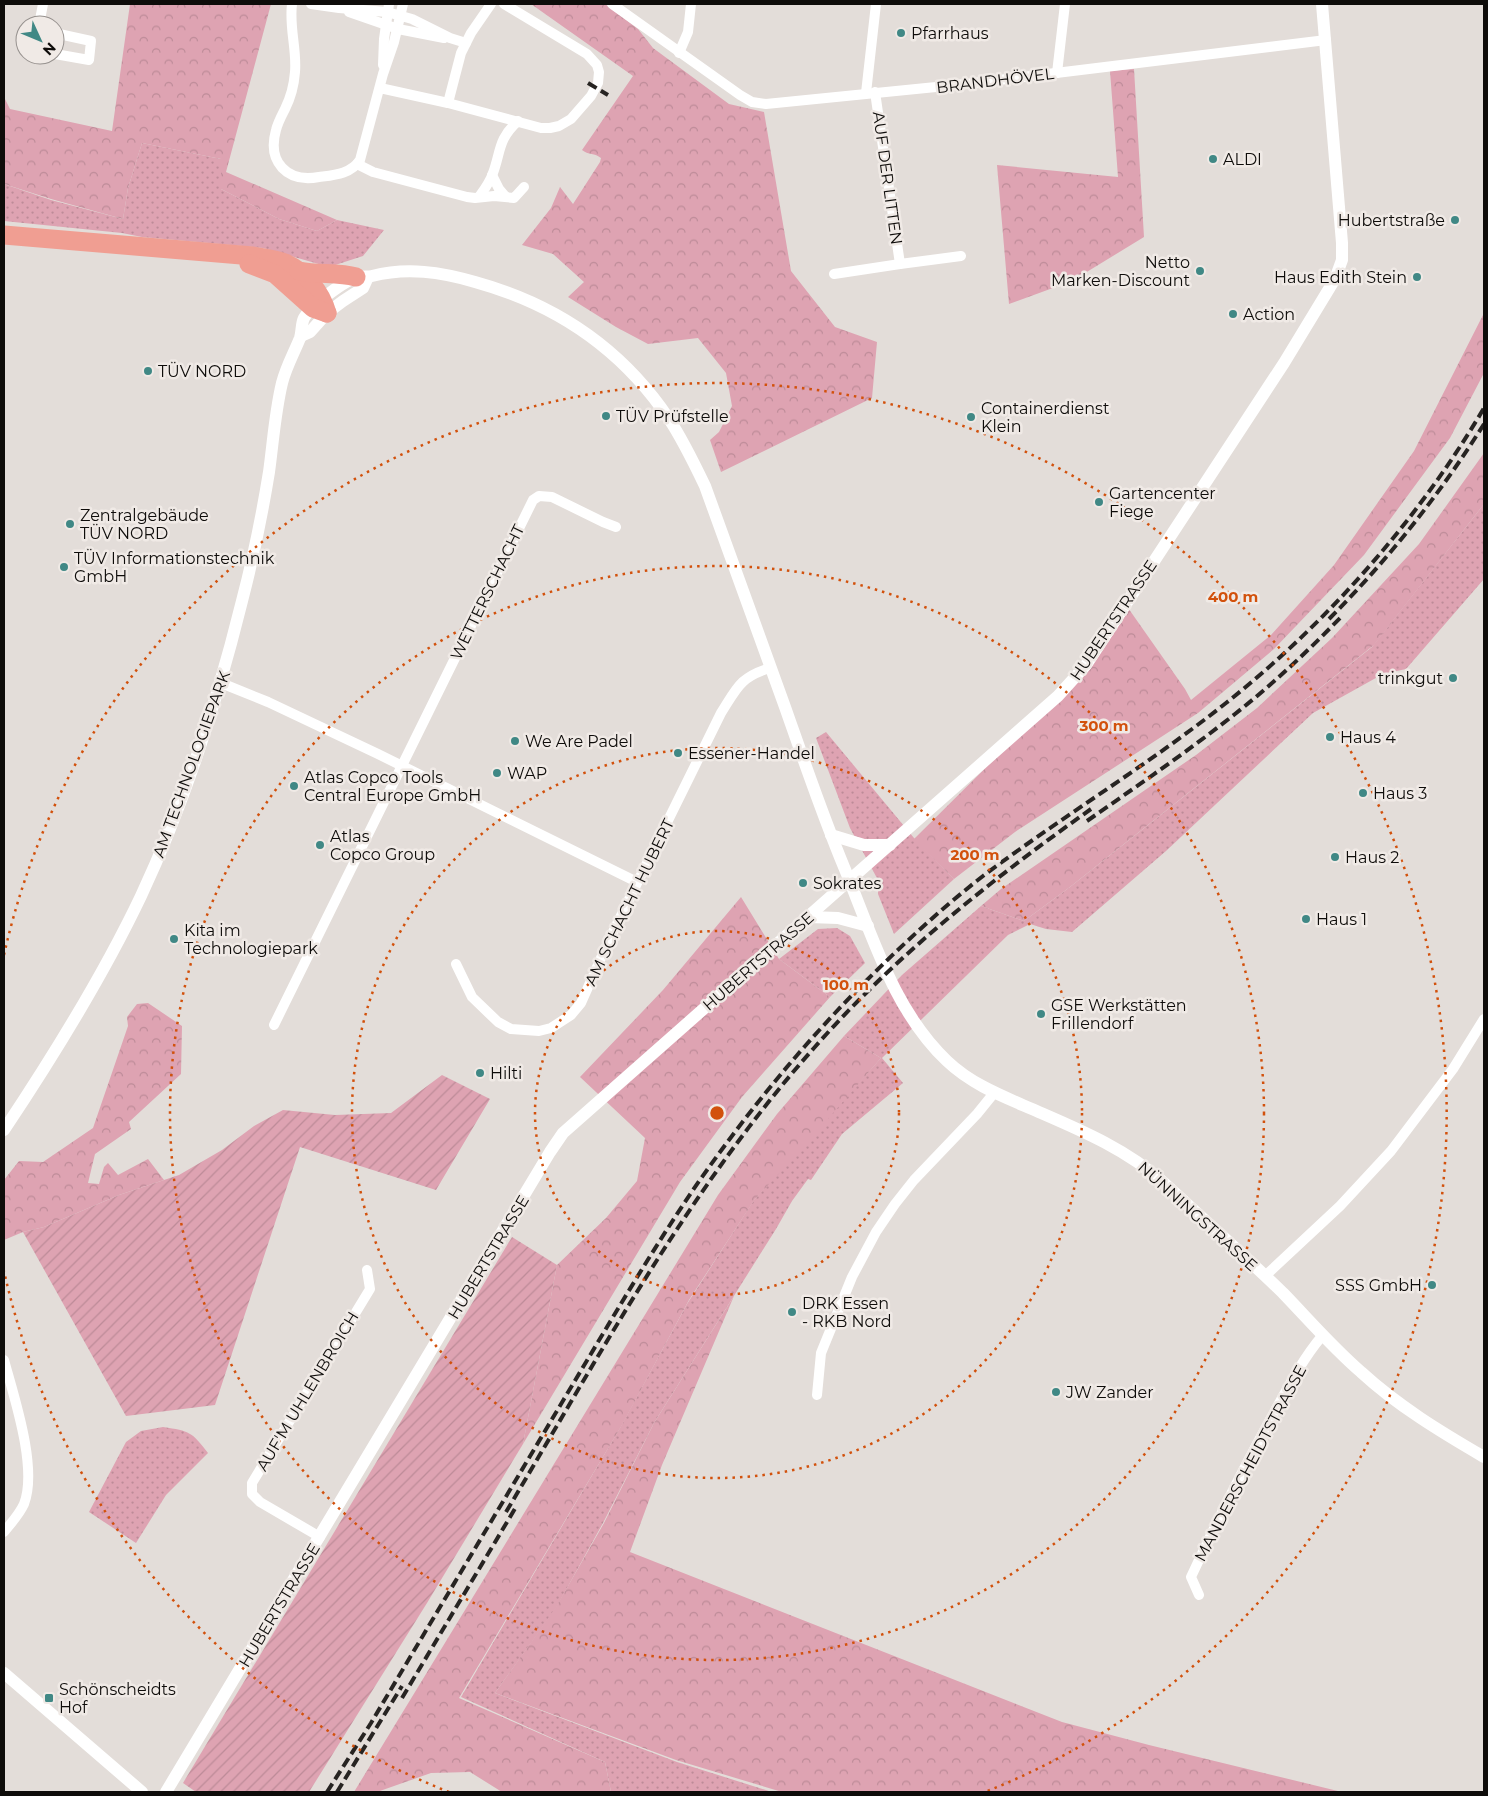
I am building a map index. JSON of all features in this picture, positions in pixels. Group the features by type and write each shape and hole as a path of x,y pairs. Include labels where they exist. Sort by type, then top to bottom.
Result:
{"highway":[{"path":"4,235 253,256 277,261 299,271 362,277"},
{"path":"4,241 250,264 275,274 321,307"},
{"path":"299,271 321,307"}],"street":[{"path":"292,4 290,26 295,51 295,69 290,97 276,129 275,145 278,161 282,168 292,176 307,179 344,172 357,164 372,125 383,74 404,4"},
{"path":"311,4 339,8 388,8 450,38"},
{"path":"448,103 461,53 490,4"},
{"path":"380,88 448,103 490,117 518,121 541,128 559,126 571,119 591,96 598,82 599,72 593,59 504,4"},
{"name":"BRANDHÖVEL","path":"612,4 740,95 752,102 766,104 1057,73 1326,40"},
{"path":"679,53 688,32 691,4"},
{"name":"AUF DER LITTEN","path":"876,4 871,93 900,264"},
{"path":"1057,73 1065,4"},
{"name":"HUBERTSTRASSE","path":"166,1792 563,1133 1058,696 1086,665 1284,363 1335,278 1342,260 1322,4"},
{"path":"339,8 385,26 450,38 466,43"},
{"path":"383,74 385,26 388,8"},
{"path":"65,35 91,41 89,60 65,56"},
{"path":"479,197 492,175 497,148 502,138 518,121"},
{"path":"357,164 373,172 467,197 505,196 514,198 524,187"},
{"path":"492,175 505,196"},
{"name":"AUF DER LITTEN","path":"834,274 961,256"},
{"name":"AM TECHNOLOGIEPARK","path":"4,1130 65,1036 106,965 141,897 172,824 212,714 244,596 264,500 282,383 288,362 301,336 310,332 321,307 333,290 362,277 394,271 439,273 520,296 551,311 585,332 620,361 659,405 679,435 705,486 770,668"},
{"name":"WETTERSCHACHT","path":"402,766 532,500 539,496 552,496 616,527"},
{"path":"770,668 849,881"},
{"name":"AM SCHACHT HUBERT","path":"456,964 472,997 498,1022 511,1030 527,1032 551,1028 571,1015 581,1003 637,882 721,713 738,686 751,675 770,668"},
{"path":"221,683 268,702 402,766 637,882"},
{"path":"274,1025 402,766"},
{"path":"831,836 864,845 890,845"},
{"name":"NÜNNINGSTRASSE","path":"849,881 892,983 913,1020 928,1041 948,1062 974,1082 994,1093 1087,1133 1113,1146 1137,1162 1160,1179 1265,1276"},
{"path":"809,917 838,918 870,932"},
{"path":"1484,1019 1453,1069 1391,1151 1340,1206 1265,1276 1322,1336 1362,1373 1412,1413 1484,1457"},
{"path":"818,1395 821,1353 852,1277 876,1232 894,1204 914,1180 977,1114 994,1093"},
{"name":"AUF'M UHLENBROICH","path":"320,1538 260,1502 252,1494 252,1483 370,1289 367,1270"},
{"name":"MANDERSCHEIDTSTRASSE","path":"1199,1595 1192,1577 1208,1542 1240,1475 1298,1368 1322,1336"},
{"path":"4,1360 20,1419 27,1462 28,1487 24,1503 18,1515 4,1532"},
{"path":"4,1673 142,1792"}],"green space":[{"path":"130,4 271,4 226,172 337,220 317,231 279,219 221,189 221,159 142,143 128,188 123,219 4,184 4,97 10,109 112,131"},
{"path":"531,4 605,4 638,29 653,48 729,104 764,112 791,271 835,327 877,342 872,398 721,472 710,440 719,432 732,406 726,373 698,338 648,344 616,327 568,297 584,282 553,254 522,245 551,208 560,187 573,204 601,158 582,150 633,76"},
{"path":"1134,69 1144,237 1072,281 1009,304 997,165 1118,177 1110,71"},
{"path":"142,143 221,159 221,189 279,219 317,231 337,220 384,230 363,256 329,267 263,248 142,237 122,233 4,221 4,184 51,200 123,219 128,188"},
{"path":"1484,313 1484,373 1450,438 1364,555 1274,649 1198,713 1015,832 954,879 914,839 1057,697 1126,605 1191,700 1271,635 1334,565 1414,451"},
{"path":"1484,453 1484,504 1374,645 1070,887 1024,921 981,906 1001,889 1196,755 1257,708 1332,638 1419,544"},
{"path":"1484,504 1484,579 1406,669 1383,674 1313,713 1166,851 1072,932 1046,929 1030,924 1008,935 882,1058 903,1083 842,1134 811,1180 808,1179 792,1201 654,1423 603,1523 556,1608 495,1693 677,1762 772,1792 611,1792 605,1762 461,1697 620,1428 687,1304 754,1200 881,1058 844,1036 902,975 981,906 1024,921 1070,887 1372,647"},
{"path":"826,732 914,838 954,879 894,934 878,894 878,880 850,828 816,738"},
{"path":"741,897 779,959 830,997 742,1097 680,1182 523,1444 557,1265 606,1218 637,1181 645,1138 580,1077 663,990"},
{"path":"837,928 850,936 865,963 830,997 779,959 818,929"},
{"path":"148,1003 182,1026 181,1074 129,1122 131,1129 95,1154 88,1183 99,1184 104,1167 108,1163 118,1175 148,1159 164,1180 119,1195 44,1227 23,1232 4,1240 4,1180 19,1161 43,1162 93,1128 128,1026 127,1017 137,1004"},
{"path":"844,1036 881,1058 800,1151 755,1199 689,1300 622,1425 459,1698 605,1762 611,1792 502,1792 470,1772 431,1773 377,1792 354,1792 718,1195 777,1114"},
{"path":"442,1075 490,1099 436,1190 300,1147 215,1405 126,1416 23,1232 44,1227 119,1195 179,1175 222,1150 254,1126 283,1110 335,1115 391,1113"},
{"path":"512,1237 557,1265 523,1444 427,1603 309,1792 196,1792 183,1783"},
{"path":"734,1296 662,1465 630,1552 1062,1722 1342,1792 782,1792 676,1760 495,1693 556,1607 604,1523 654,1423"},
{"path":"163,1427 185,1431 194,1437 208,1453 166,1495 136,1543 89,1512 126,1442 141,1431"}],"railway":[{"path":"588,83 608,95"},
{"path":"327,1792 371,1723 659,1242 712,1162 753,1108 842,1005 908,940 953,901 1013,854 1196,726 1264,672 1300,638 1369,567 1400,529 1458,450 1484,408"},
{"path":"1329,619 1351,597 1412,526 1450,476 1484,424"},
{"path":"1087,821 1235,714 1290,667 1342,616"},
{"path":"506,1512 649,1272 687,1214 769,1101 845,1014 911,951 1017,863 1091,809"},
{"path":"402,1698 516,1507"},
{"path":"337,1792 402,1686"}],"place":[{"name":"Pfarrhaus","path":"901,33"},
{"name":"ALDI","path":"1213,159"},
{"name":"Hubertstraße","path":"1455,220"},
{"name":"Netto Marken-Discount","path":"1200,271"},
{"name":"Haus Edith Stein","path":"1417,277"},
{"name":"Action","path":"1233,314"},
{"name":"TÜV NORD","path":"148,371"},
{"name":"TÜV Prüfstelle","path":"606,416"},
{"name":"Containerdienst Klein","path":"971,417"},
{"name":"Gartencenter Fiege","path":"1099,502"},
{"name":"Zentralgebäude TÜV NORD","path":"70,524"},
{"name":"TÜV Informationstechnik GmbH","path":"64,567"},
{"name":"trinkgut","path":"1453,678"},
{"name":"Haus 4","path":"1330,737"},
{"name":"We Are Padel","path":"515,741"},
{"name":"Essener-Handel","path":"678,753"},
{"name":"WAP","path":"497,773"},
{"name":"Atlas Copco Tools Central Europe GmbH","path":"294,786"},
{"name":"Haus 3","path":"1363,793"},
{"name":"Atlas Copco Group","path":"320,845"},
{"name":"Haus 2","path":"1335,857"},
{"name":"Sokrates","path":"803,883"},
{"name":"Haus 1","path":"1306,919"},
{"name":"Kita im Technologiepark","path":"174,939"},
{"name":"GSE Werkstätten Frillendorf","path":"1041,1014"},
{"name":"Hilti","path":"480,1073"},
{"name":"SSS GmbH","path":"1432,1285"},
{"name":"DRK Essen - RKB Nord","path":"792,1312"},
{"name":"JW Zander","path":"1056,1392"},
{"name":"Schönscheidts Hof","path":"49,1698"}]}
